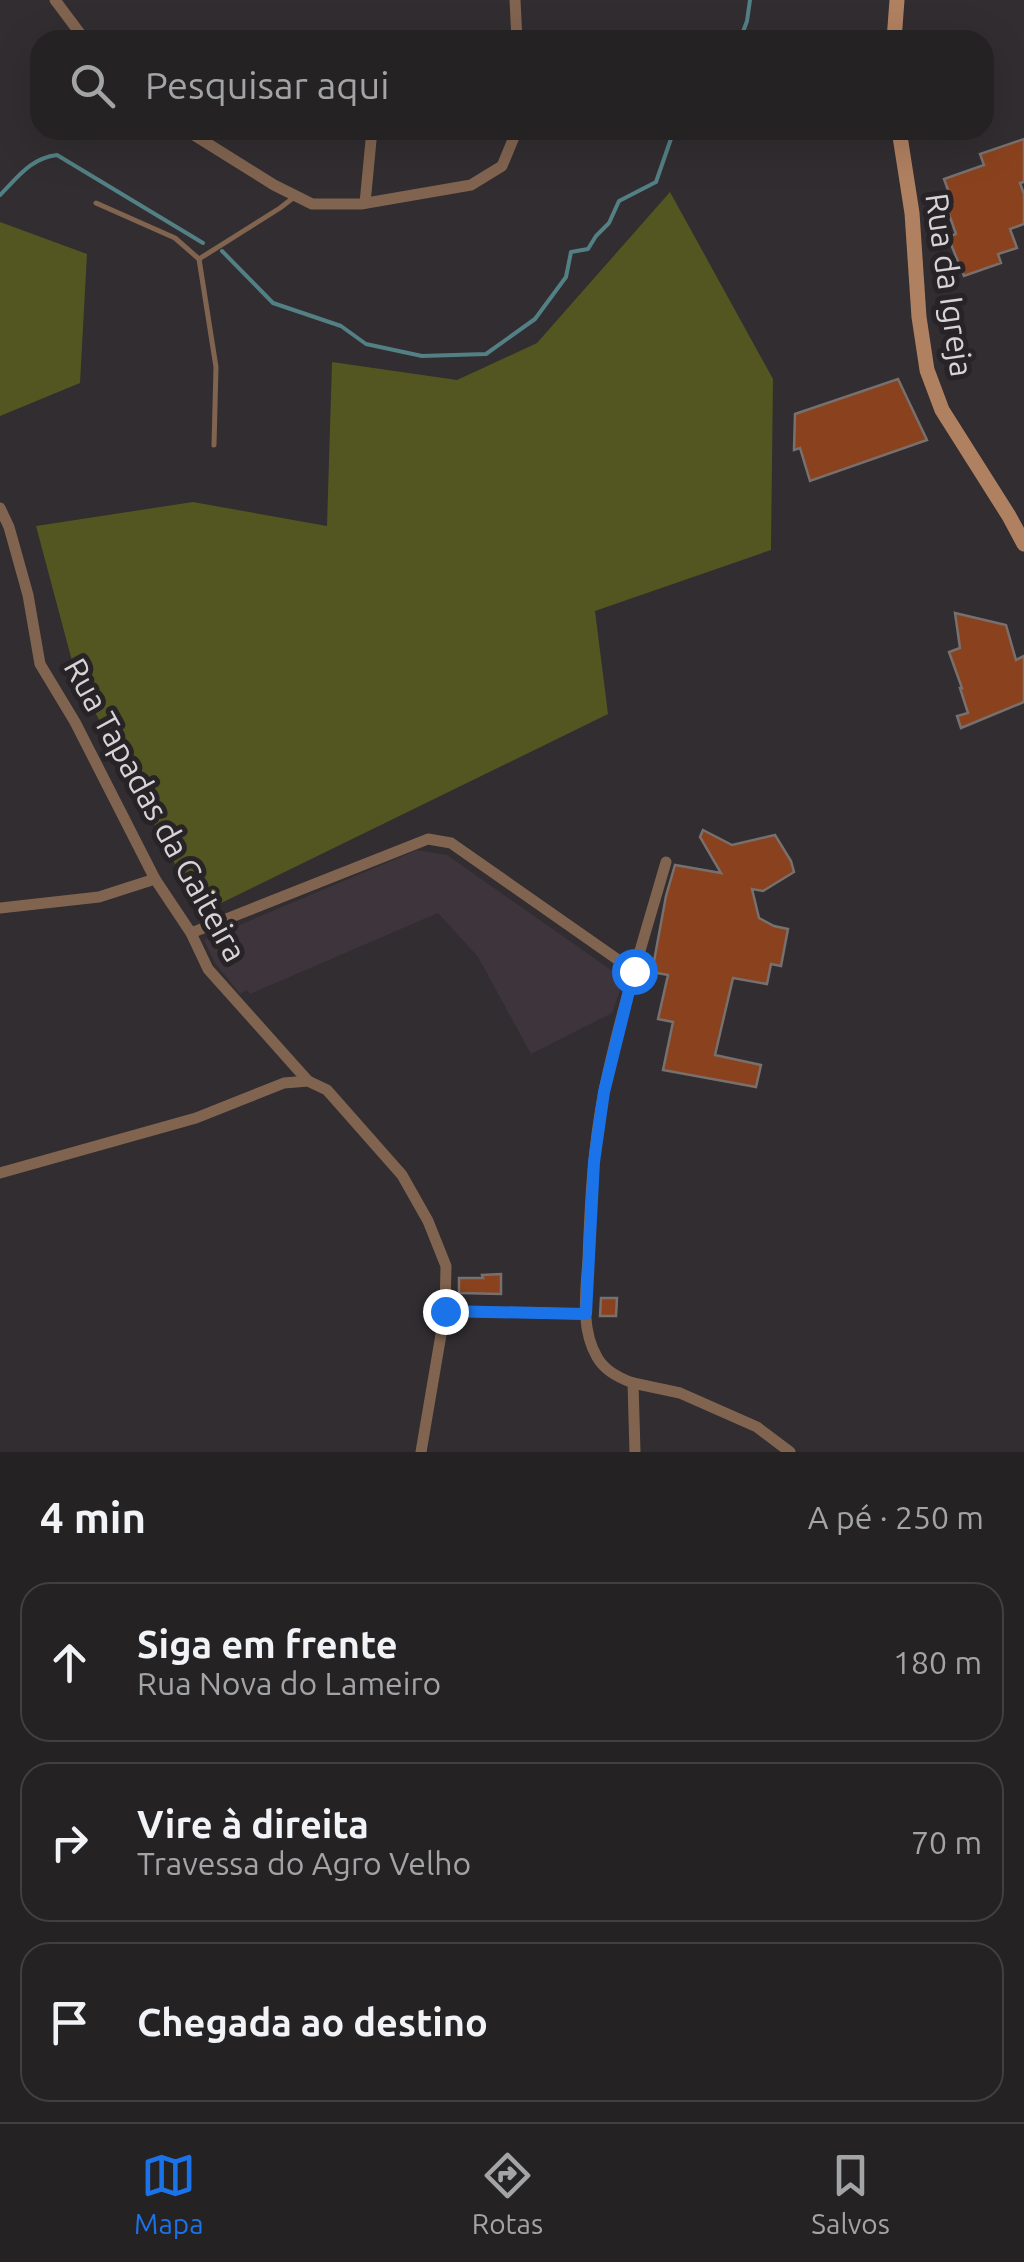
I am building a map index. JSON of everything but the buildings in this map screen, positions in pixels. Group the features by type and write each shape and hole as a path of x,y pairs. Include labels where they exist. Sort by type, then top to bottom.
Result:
{"main road":[{"path":"894,30 896,0"},
{"name":"Rua da Igreja","path":"901,140 928,370 942,410 1024,544"}],"street":[{"path":"55,0 78,30"},
{"path":"515,0 516,30"},
{"path":"202,140 312,204 366,203 471,185 502,166 513,140"},
{"path":"366,203 371,140"},
{"name":"Rua Tapadas da Gaiteira","path":"0,508 28,595 40,664 75,722 155,880 191,933 208,970 308,1081 327,1090 402,1175 428,1220 446,1266 445,1311 422,1452"},
{"path":"191,933 428,840 451,844 634,971"},
{"path":"666,862 604,1092 590,1208 586,1314 598,1359 616,1376 680,1393 756,1427 790,1452"},
{"path":"0,908 99,897 155,880"},
{"path":"0,1173 196,1118 284,1084 308,1081"},
{"path":"445,1311 586,1314"},
{"path":"633,1383 635,1452"}],"lane":[{"path":"200,260 296,196"},
{"path":"96,204 174,238 200,260 216,367 214,445"}],"shaded area":[{"path":"417,850 447,855 624,979 612,1013 531,1054 478,957 438,913 250,994 247,990 240,994 215,963 204,940"}],"green space":[{"path":"670,192 773,379 771,550 595,611 608,714 201,913 76,676 36,526 193,502 327,526 332,362 457,380 537,343"},
{"path":"0,222 87,254 80,383 0,416"}],"waterway":[{"path":"744,30 750,0"},
{"path":"222,251 273,303 341,326 366,344 422,356 486,354 535,319 566,277 571,252 588,249 609,223 619,201 656,182 671,140"},
{"path":"0,195 32,164 57,155 203,243"}],"route":[{"path":"445,1311 586,1314 594,1162 604,1092 634,971"}]}
